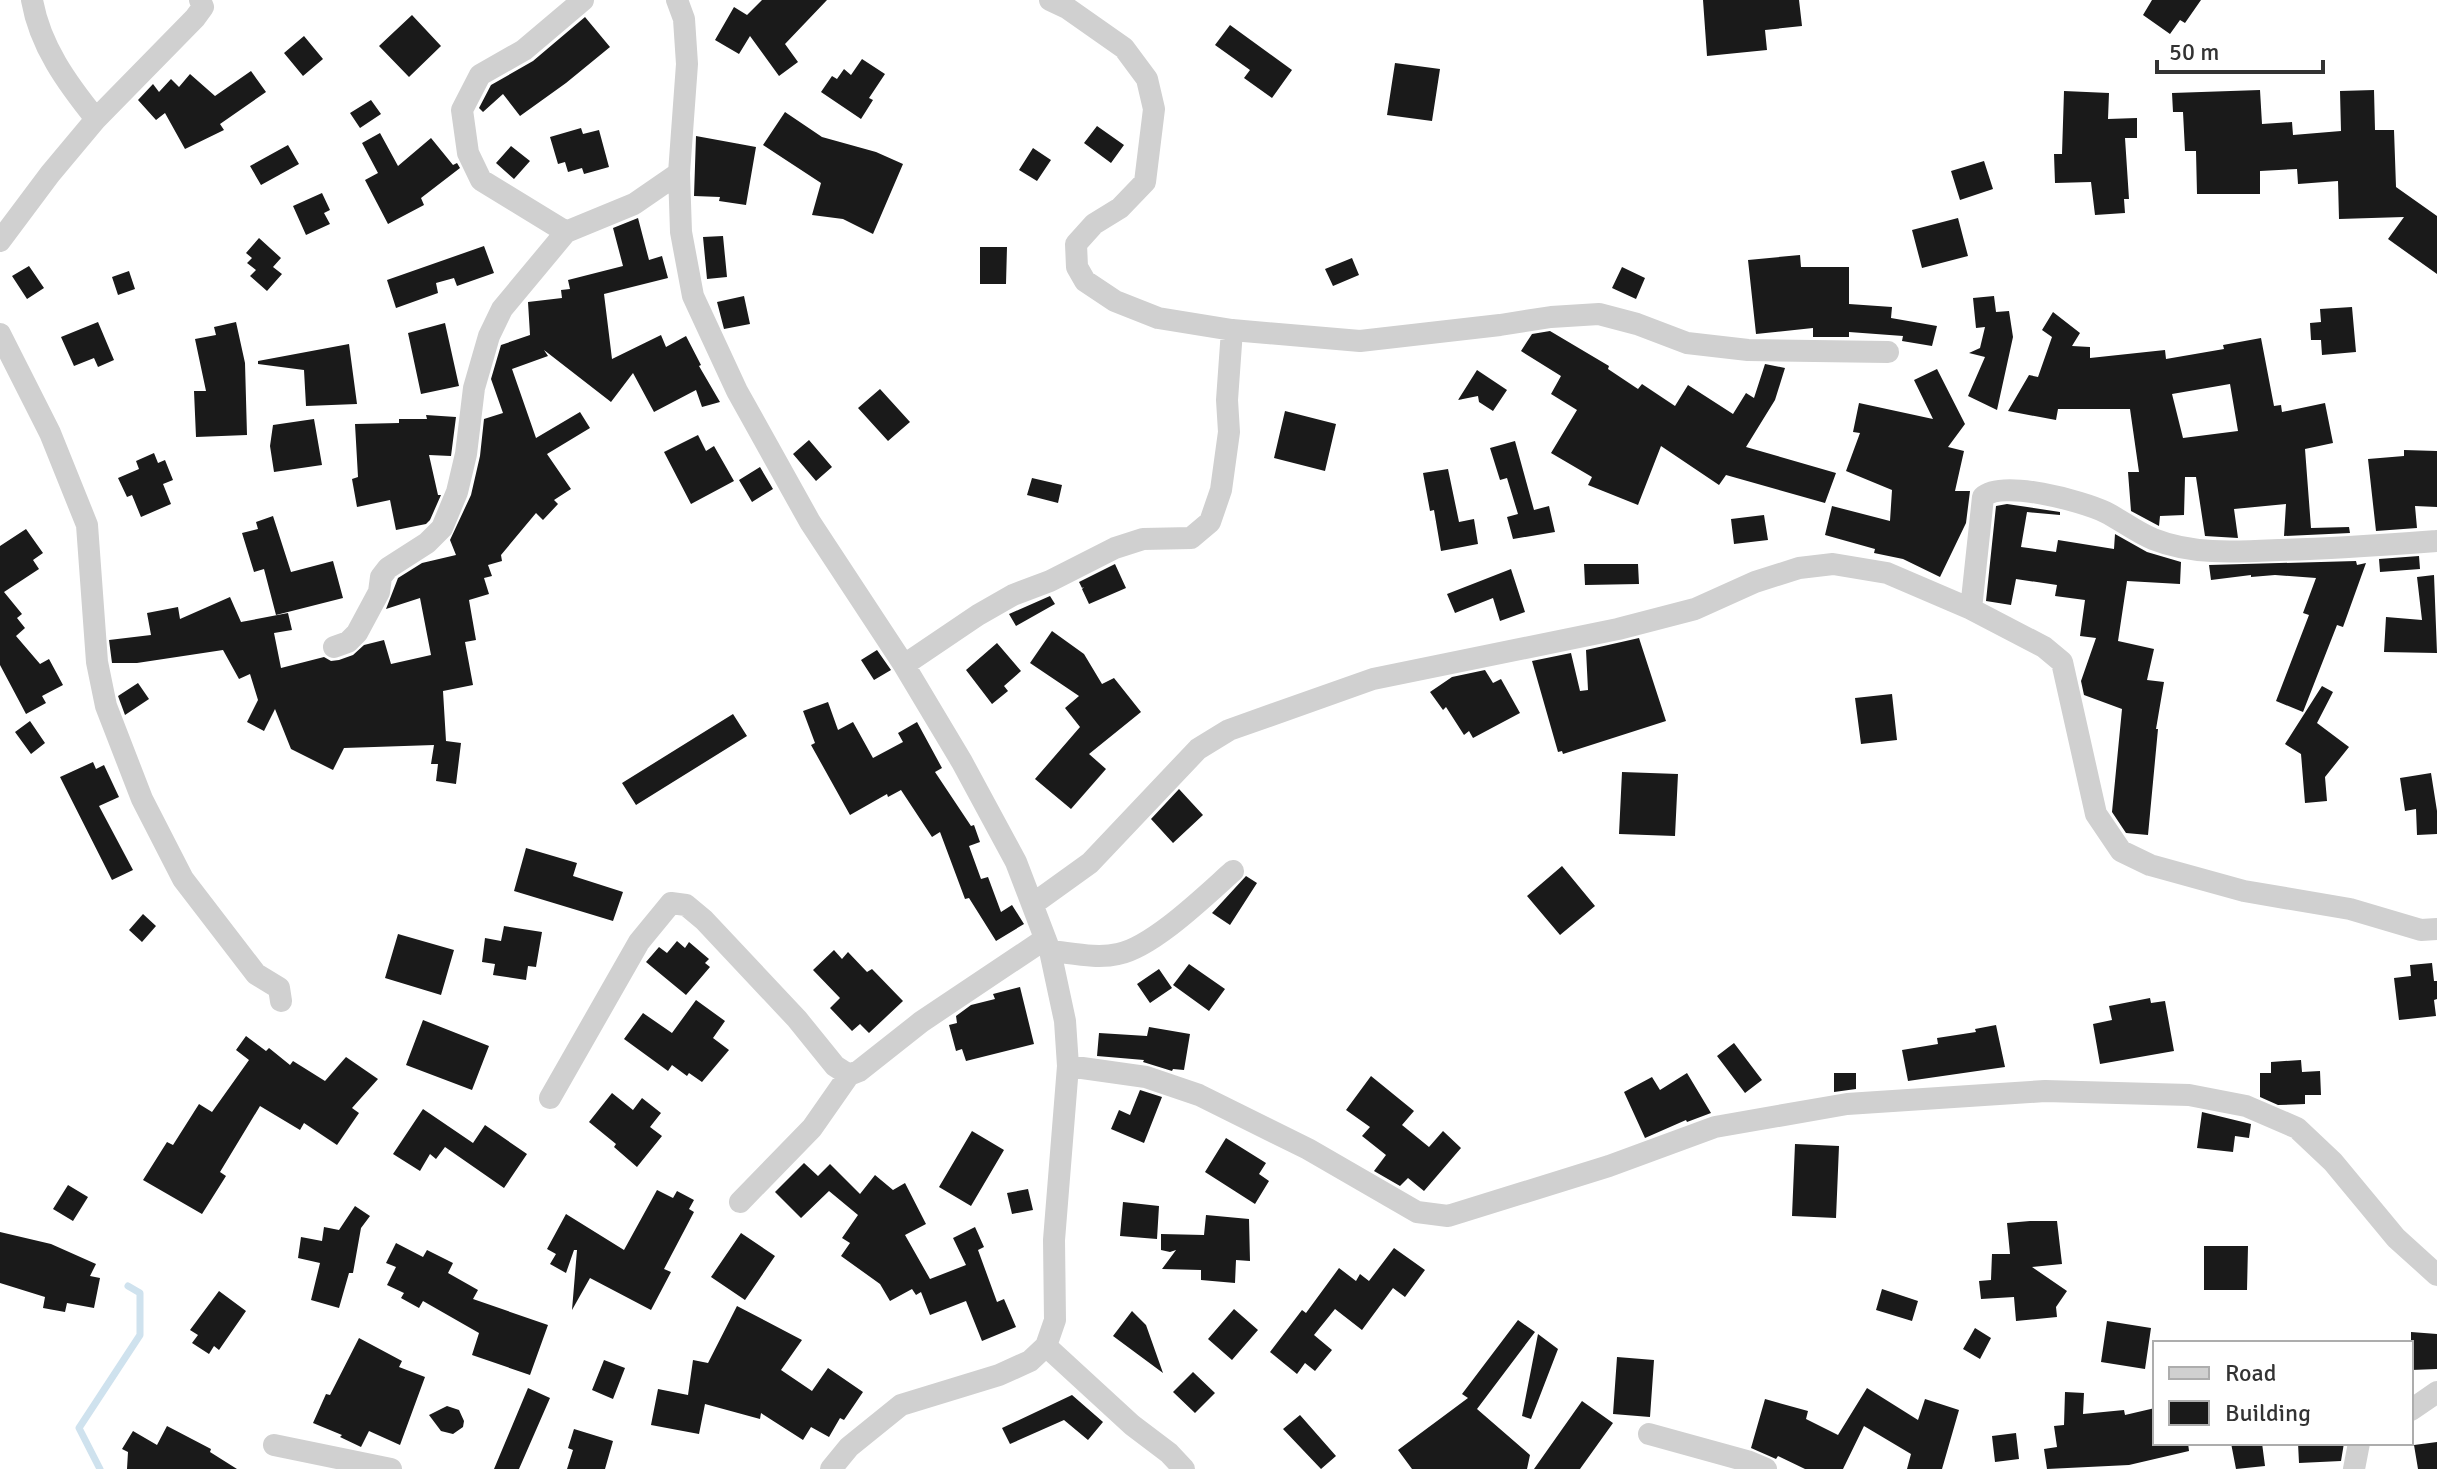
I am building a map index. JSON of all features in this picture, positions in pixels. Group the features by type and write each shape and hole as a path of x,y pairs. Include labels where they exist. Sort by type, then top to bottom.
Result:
{"street":[{"path":"32,0 35,16 62,77 96,119"},
{"path":"0,241 96,119 195,18 203,7 200,0"},
{"path":"566,232 481,180 468,153 462,110 480,75 524,50 583,0"},
{"path":"677,0 684,19 687,64 679,173 681,232 693,296 737,391 810,522 904,665 962,762 1016,862 1048,945 1065,1021 1068,1066 1054,1240 1055,1320 1046,1346 1030,1361 999,1375 901,1405 849,1447 831,1469"},
{"path":"1050,0 1067,8 1124,48 1147,79 1154,109 1145,182 1120,208 1094,224 1076,244 1077,267 1085,281 1115,301 1158,318 1232,330 1360,341 1551,317 1599,314 1687,343 1748,350 1888,352"},
{"path":"334,647 348,642 357,633 379,592 381,577 388,568 427,543 442,528 457,492 466,454 474,388 489,336 502,309 566,232 634,204 679,173"},
{"path":"904,665 968,621 1013,595 1050,581 1115,548 1143,539 1191,538 1210,522 1221,490 1229,432 1227,400 1232,330"},
{"path":"0,334 50,433 87,525 97,662 106,706 142,799 183,879 256,974 279,988 281,1001"},
{"path":"1971,609 1983,497 1989,491 2004,489 2066,499 2103,511 2153,539 2211,552 2437,541"},
{"path":"1033,904 1090,863 1198,749 1229,730 1373,679 1618,629 1695,609 1755,582 1784,573 1833,564 1887,573 1971,609 2044,647 2062,662 2096,814 2121,851 2150,865 2244,891 2350,909 2421,930 2437,929"},
{"path":"740,1202 812,1128 849,1075 859,1071 921,1022 1048,945 1119,954 1146,942 1233,871"},
{"path":"550,1098 639,942 671,903 686,905 704,920 797,1019 835,1066 849,1075"},
{"path":"1068,1066 1146,1077 1199,1095 1308,1149 1417,1212 1448,1216 1609,1166 1715,1127 1847,1104 2045,1091 2189,1095 2246,1106 2297,1128 2333,1162 2396,1238 2437,1275"},
{"path":"1046,1346 1184,1469"},
{"path":"2413,1409 2437,1392"},
{"path":"1649,1434 1766,1469"},
{"path":"274,1445 391,1469"},
{"path":"2354,1469 2359,1445"}],"building":[{"path":"762,0 827,0 785,44 798,62 779,76 750,36 739,54 715,40 734,7 747,15"},
{"path":"1703,0 1799,0 1802,26 1765,30 1767,50 1707,56"},
{"path":"2152,0 2201,0 2185,23 2180,20 2170,34 2143,15"},
{"path":"412,15 441,46 409,77 379,46"},
{"path":"585,17 610,47 520,116 503,94 483,112 479,108 491,85 533,61"},
{"path":"1230,25 1292,70 1272,98 1244,78 1250,70 1215,45"},
{"path":"304,36 323,59 303,76 284,53"},
{"path":"862,59 885,74 869,98 873,100 861,119 821,92 832,76 837,79 844,69 851,75"},
{"path":"1395,63 1440,69 1432,121 1387,115"},
{"path":"251,71 266,92 220,124 224,130 185,149 165,113 156,120 138,100 153,84 159,92 171,79 179,87 190,74 215,96"},
{"path":"2260,90 2262,124 2292,122 2293,135 2341,131 2340,91 2374,90 2375,130 2394,130 2396,187 2437,216 2437,274 2388,239 2404,217 2339,219 2338,181 2298,184 2297,169 2260,171 2260,194 2197,194 2196,151 2185,151 2183,112 2173,112 2172,93"},
{"path":"2064,91 2109,93 2108,119 2137,118 2137,138 2125,138 2129,199 2124,199 2125,213 2095,215 2091,182 2055,183 2054,154 2062,154"},
{"path":"371,100 381,114 360,128 350,113"},
{"path":"785,112 822,137 876,152 903,164 873,234 843,219 812,215 821,183 763,145"},
{"path":"1097,126 1124,145 1111,163 1084,143"},
{"path":"581,128 583,134 599,130 609,167 584,174 582,168 568,172 565,162 558,164 550,137"},
{"path":"380,133 398,166 431,138 453,165 457,163 460,168 421,198 424,205 388,224 365,180 378,173 362,143"},
{"path":"696,136 756,147 746,205 719,201 720,197 694,196"},
{"path":"288,145 299,164 261,185 250,166"},
{"path":"511,146 530,161 514,179 496,163"},
{"path":"1033,148 1051,160 1037,181 1019,170"},
{"path":"1984,161 1993,189 1960,200 1951,171"},
{"path":"322,193 330,210 324,213 330,224 306,235 293,206"},
{"path":"638,218 649,260 662,256 668,278 604,294 612,359 661,335 666,347 686,336 720,402 702,407 696,390 654,412 633,373 611,402 544,350 548,356 512,369 536,438 580,412 590,428 547,454 571,489 554,500 558,504 543,520 536,513 501,555 502,561 488,565 492,576 484,578 489,594 469,600 476,640 465,642 473,685 443,691 446,741 461,743 456,784 436,781 438,764 431,764 434,745 344,748 333,770 291,749 275,709 264,731 247,722 258,700 250,674 239,679 223,650 137,663 112,663 109,640 151,635 147,613 178,607 180,619 230,597 241,622 288,613 292,630 274,633 281,668 324,657 331,661 339,660 353,655 364,645 384,640 391,664 431,655 420,598 386,609 398,578 422,563 456,555 450,540 471,495 484,419 503,413 491,379 501,345 530,335 528,302 562,298 561,290 570,289 568,280 623,266 613,228"},
{"path":"1958,218 1968,256 1922,268 1912,230"},
{"path":"723,236 727,277 707,279 703,237"},
{"path":"259,238 281,258 273,267 282,274 267,291 250,276 256,270 247,263 252,258 246,253"},
{"path":"484,246 494,273 457,286 454,278 436,283 438,293 396,308 387,280"},
{"path":"980,247 1007,247 1006,284 980,284"},
{"path":"1800,255 1801,267 1849,267 1849,304 1892,307 1891,318 1937,326 1932,346 1902,341 1903,336 1849,332 1849,337 1813,337 1813,328 1756,334 1748,260"},
{"path":"1352,258 1359,275 1333,286 1325,269"},
{"path":"29,266 44,288 27,299 12,276"},
{"path":"1622,267 1645,278 1636,299 1612,288"},
{"path":"129,271 135,289 118,295 112,277"},
{"path":"744,296 750,324 724,329 717,302"},
{"path":"1994,296 1996,312 2009,311 2013,337 1997,410 1968,396 1985,357 1969,353 1980,348 1985,327 1976,328 1973,298"},
{"path":"2352,307 2356,352 2322,355 2321,340 2311,340 2310,323 2321,322 2320,309"},
{"path":"2053,312 2080,333 2072,346 2090,347 2090,358 2165,350 2166,359 2224,349 2223,345 2261,338 2274,406 2281,405 2282,412 2325,403 2333,443 2305,449 2311,528 2349,527 2350,533 2284,536 2286,504 2234,509 2238,538 2205,536 2196,477 2185,477 2184,515 2160,516 2159,526 2131,511 2128,472 2139,472 2130,409 2058,409 2056,420 2008,411 2029,375 2038,377 2052,337 2042,330","holes":["2230,384 2238,431 2183,438 2172,394"]},
{"path":"98,322 114,360 98,367 94,358 74,366 61,337"},
{"path":"236,322 245,363 247,435 196,437 194,391 206,391 195,339 216,335 214,327"},
{"path":"445,323 459,386 421,394 408,333"},
{"path":"1550,331 1609,366 1608,369 1638,389 1642,384 1675,406 1688,385 1733,414 1746,393 1754,398 1765,364 1785,368 1775,400 1746,447 1836,473 1825,503 1726,475 1719,485 1661,446 1638,505 1588,485 1592,477 1551,453 1577,410 1551,394 1561,376 1521,351 1532,334"},
{"path":"349,344 357,404 306,406 304,370 258,364 258,361"},
{"path":"1937,369 1965,424 1948,447 1964,451 1955,491 1970,491 1966,523 1940,577 1903,559 1874,553 1875,549 1825,535 1832,506 1890,521 1892,490 1846,471 1860,433 1853,432 1859,403 1933,419 1914,380"},
{"path":"1477,370 1507,390 1493,411 1479,402 1478,396 1458,400"},
{"path":"880,389 910,422 888,441 858,408"},
{"path":"1285,411 1336,424 1325,471 1274,458"},
{"path":"426,415 456,417 451,456 429,455 438,495 441,495 426,524 396,530 390,500 357,507 352,479 358,477 355,424 399,423 399,419 427,419"},
{"path":"314,419 322,465 274,472 270,446 273,425"},
{"path":"698,435 706,451 714,446 734,481 691,504 664,452"},
{"path":"809,440 832,467 816,481 793,454"},
{"path":"1515,441 1534,510 1549,506 1555,532 1513,539 1507,517 1518,514 1507,478 1500,480 1490,448"},
{"path":"2404,450 2437,451 2437,507 2415,506 2417,528 2376,531 2368,459 2404,456"},
{"path":"154,453 158,463 165,460 173,480 163,484 171,504 141,517 132,495 127,497 118,478 139,469 136,461"},
{"path":"760,467 773,489 752,502 739,480"},
{"path":"1448,469 1459,522 1474,519 1478,544 1441,551 1423,473"},
{"path":"1032,478 1062,485 1058,503 1027,495"},
{"path":"2007,504 2060,512 2060,515 2027,512 2021,547 2056,552 2058,540 2114,549 2115,534 2147,552 2181,562 2180,584 2127,581 2118,641 2154,649 2147,680 2164,682 2156,729 2148,835 2126,833 2112,812 2122,709 2084,695 2081,681 2096,638 2080,636 2085,600 2055,596 2057,585 2016,579 2011,605 1986,601 1996,506"},
{"path":"1764,515 1768,540 1734,544 1731,519"},
{"path":"273,516 291,572 333,561 343,598 276,615 264,569 254,572 242,533 258,529 256,522"},
{"path":"26,529 43,553 33,560 39,569 4,592 22,614 17,618 25,628 16,636 40,664 49,659 63,685 42,696 46,703 26,714 0,665 0,546"},
{"path":"2419,556 2420,569 2380,572 2379,559"},
{"path":"2356,561 2357,565 2366,563 2343,627 2337,625 2303,712 2276,701 2309,615 2303,613 2316,578 2251,575 2211,580 2209,565"},
{"path":"1115,564 1126,588 1089,604 1082,589 1084,587 1079,582"},
{"path":"1584,564 1638,564 1639,584 1585,585"},
{"path":"1511,569 1525,612 1500,621 1493,598 1455,613 1447,594"},
{"path":"2434,575 2437,653 2384,652 2386,617 2422,620 2417,577"},
{"path":"1050,596 1055,604 1016,626 1009,614"},
{"path":"1052,631 1084,654 1102,684 1114,678 1141,712 1089,754 1106,769 1071,809 1035,779 1080,727 1065,708 1079,696 1030,663"},
{"path":"1639,638 1666,721 1563,754 1562,751 1558,752 1532,661 1571,653 1580,691 1588,690 1586,650"},
{"path":"997,643 1021,671 1004,686 1008,691 992,704 966,670"},
{"path":"877,650 891,670 874,680 861,660"},
{"path":"1485,670 1493,683 1501,679 1520,713 1473,738 1469,731 1464,735 1446,707 1443,710 1430,692 1452,677"},
{"path":"138,683 149,699 125,715 118,696"},
{"path":"2322,686 2333,692 2317,723 2349,747 2325,777 2327,801 2305,803 2301,754 2285,744"},
{"path":"1892,694 1897,740 1861,744 1855,698"},
{"path":"828,702 838,730 853,722 873,758 903,742 898,733 917,722 942,768 935,772 971,826 974,825 980,842 969,846 981,879 988,877 1001,912 1012,905 1024,924 996,941 969,898 965,899 940,832 932,837 901,790 888,797 887,794 850,815 811,745 815,743 803,711"},
{"path":"733,714 747,736 636,805 622,783"},
{"path":"30,721 45,743 31,754 15,732"},
{"path":"93,762 96,769 104,765 119,797 99,806 133,870 112,880 60,777"},
{"path":"1622,772 1678,774 1675,836 1619,834"},
{"path":"2431,773 2437,834 2417,835 2416,809 2405,811 2400,778"},
{"path":"1179,789 1203,815 1173,843 1151,819"},
{"path":"526,848 577,863 573,876 623,892 613,921 514,891"},
{"path":"1562,866 1595,906 1560,935 1527,896"},
{"path":"1246,876 1257,883 1230,925 1212,913"},
{"path":"143,914 156,926 142,942 129,930"},
{"path":"504,926 542,932 536,967 528,966 526,980 493,975 495,964 482,962 485,938 501,941"},
{"path":"398,934 454,950 441,995 385,978"},
{"path":"677,941 685,948 689,942 709,959 705,963 710,967 686,995 646,962 659,947 667,953"},
{"path":"834,950 842,959 848,952 867,972 872,969 903,1001 869,1033 860,1024 852,1031 830,1008 840,998 813,970"},
{"path":"2432,963 2434,981 2437,981 2437,999 2434,1000 2436,1016 2399,1020 2394,978 2411,976 2410,965"},
{"path":"1189,964 1225,989 1209,1011 1173,985"},
{"path":"1159,969 1172,988 1150,1003 1137,984"},
{"path":"1020,987 1034,1044 966,1061 962,1049 956,1051 949,1025 957,1023 956,1016 971,1005 995,999 993,994"},
{"path":"2150,998 2151,1003 2165,1001 2174,1051 2100,1064 2093,1024 2112,1020 2109,1006"},
{"path":"696,1000 725,1021 713,1038 729,1050 702,1082 672,1065 668,1071 624,1039 643,1013 672,1033"},
{"path":"423,1020 489,1046 472,1090 406,1065"},
{"path":"1996,1025 2005,1067 1908,1081 1902,1050 1938,1044 1937,1038 1976,1032 1975,1029"},
{"path":"1149,1027 1190,1034 1184,1070 1172,1071 1144,1060 1097,1056 1099,1033 1147,1036"},
{"path":"246,1036 266,1051 269,1048 290,1065 293,1061 325,1081 346,1057 378,1079 352,1108 359,1113 337,1145 304,1123 300,1130 260,1106 220,1172 226,1176 202,1214 143,1180 167,1142 173,1145 199,1104 212,1112 249,1060 236,1050"},
{"path":"1734,1043 1762,1080 1745,1093 1717,1056"},
{"path":"2301,1060 2302,1072 2320,1071 2321,1095 2305,1095 2305,1104 2278,1105 2260,1097 2260,1073 2271,1073 2271,1062"},
{"path":"1687,1073 1711,1113 1645,1138 1624,1092 1652,1077 1660,1090"},
{"path":"1834,1073 1856,1073 1856,1089 1834,1092"},
{"path":"1371,1076 1414,1111 1402,1125 1429,1147 1443,1131 1461,1148 1424,1191 1408,1178 1400,1186 1374,1171 1386,1155 1362,1136 1370,1127 1346,1110"},
{"path":"1140,1090 1162,1097 1144,1143 1111,1129 1119,1110 1130,1115"},
{"path":"612,1093 633,1110 642,1098 661,1113 650,1127 662,1136 637,1167 614,1147 616,1144 589,1122"},
{"path":"423,1109 473,1143 485,1125 527,1154 504,1188 445,1147 436,1159 430,1154 420,1171 393,1154"},
{"path":"2202,1112 2251,1124 2249,1138 2235,1136 2233,1152 2197,1148"},
{"path":"972,1131 1004,1150 971,1206 939,1187"},
{"path":"1226,1138 1266,1163 1259,1174 1269,1181 1255,1204 1205,1172"},
{"path":"1795,1144 1839,1146 1836,1218 1792,1216"},
{"path":"804,1163 818,1176 830,1164 860,1194 875,1175 893,1190 905,1183 926,1224 905,1235 930,1279 966,1265 953,1238 975,1227 984,1247 978,1250 997,1302 1004,1299 1016,1327 982,1341 966,1301 930,1315 921,1292 916,1295 912,1289 890,1301 880,1284 841,1256 850,1243 842,1238 858,1215 829,1191 801,1218 775,1192"},
{"path":"68,1185 88,1197 73,1221 53,1209"},
{"path":"1028,1189 1033,1210 1012,1214 1007,1193"},
{"path":"657,1190 673,1198 677,1191 694,1200 689,1209 694,1212 664,1269 671,1272 651,1310 590,1278 572,1310 577,1250 574,1250 566,1273 550,1264 556,1254 547,1249 566,1214 624,1250"},
{"path":"1123,1202 1159,1206 1157,1239 1120,1236"},
{"path":"355,1206 370,1216 361,1228 353,1273 349,1273 339,1308 311,1300 320,1263 298,1258 301,1237 322,1241 324,1227 339,1230"},
{"path":"1206,1215 1249,1219 1250,1261 1236,1260 1235,1283 1201,1280 1201,1270 1162,1269 1176,1250 1161,1250 1161,1234 1204,1235"},
{"path":"2057,1221 2062,1264 2032,1267 2067,1291 2056,1307 2057,1317 2016,1321 2014,1297 1981,1299 1979,1281 1991,1280 1992,1254 2010,1254 2007,1223"},
{"path":"0,1232 51,1244 96,1264 90,1276 100,1278 94,1308 67,1303 65,1312 43,1308 45,1297 0,1283"},
{"path":"741,1233 775,1256 745,1300 711,1277"},
{"path":"396,1243 423,1257 427,1250 453,1263 448,1273 478,1290 473,1299 548,1325 530,1375 472,1355 479,1333 423,1301 419,1308 401,1298 404,1293 387,1285 396,1267 386,1263"},
{"path":"2204,1246 2248,1246 2247,1290 2204,1290"},
{"path":"1394,1248 1425,1270 1405,1297 1393,1288 1362,1330 1335,1309 1314,1335 1332,1350 1315,1371 1305,1363 1297,1374 1270,1352 1302,1310 1306,1313 1339,1268 1356,1281 1360,1274 1369,1281"},
{"path":"1882,1289 1918,1301 1912,1321 1876,1310"},
{"path":"219,1291 246,1311 219,1350 214,1346 209,1354 192,1343 198,1335 190,1330"},
{"path":"737,1306 802,1340 781,1370 812,1391 828,1368 863,1392 844,1420 840,1418 829,1437 811,1427 803,1440 761,1413 760,1419 705,1404 699,1434 651,1425 658,1389 688,1395 693,1360 708,1363"},
{"path":"1234,1309 1258,1330 1232,1360 1208,1339"},
{"path":"1132,1311 1146,1325 1163,1373 1113,1336"},
{"path":"1518,1320 1535,1332 1477,1409 1530,1455 1527,1469 1412,1469 1398,1450 1468,1398 1462,1394"},
{"path":"2107,1321 2151,1328 2145,1369 2101,1362"},
{"path":"1975,1328 1991,1338 1980,1359 1963,1349"},
{"path":"2411,1332 2437,1334 2437,1369 2413,1370"},
{"path":"1538,1334 1558,1349 1531,1419 1522,1416"},
{"path":"359,1338 402,1361 399,1367 425,1377 400,1445 369,1431 361,1447 313,1423"},
{"path":"1617,1357 1654,1360 1650,1417 1613,1414"},
{"path":"604,1360 625,1368 613,1399 592,1390"},
{"path":"1193,1372 1215,1393 1195,1413 1173,1392"},
{"path":"528,1388 550,1398 519,1469 494,1469"},
{"path":"1867,1388 1918,1420 1925,1399 1959,1410 1942,1469 1907,1469 1911,1454 1864,1426 1843,1469 1805,1469 1751,1448 1765,1399 1808,1411 1806,1419 1838,1435"},
{"path":"2065,1392 2084,1393 2083,1414 2124,1410 2125,1415 2153,1408 2153,1445 2188,1445 2189,1451 2129,1465 2047,1469 2044,1449 2057,1447 2054,1426 2064,1425"},
{"path":"1072,1395 1103,1422 1088,1440 1064,1420 1010,1444 1002,1428"},
{"path":"1582,1401 1613,1423 1580,1469 1534,1469"},
{"path":"447,1406 459,1410 464,1421 463,1427 453,1434 441,1431 429,1415"},
{"path":"1300,1415 1336,1456 1321,1469 1283,1429"},
{"path":"167,1426 211,1449 210,1452 237,1469 127,1469 128,1452 122,1449 133,1431 157,1445"},
{"path":"574,1429 613,1441 605,1469 567,1469 573,1450 568,1448"},
{"path":"2016,1433 2019,1459 1995,1462 1992,1436"},
{"path":"2437,1442 2437,1469 2418,1469 2414,1445"},
{"path":"2231,1445 2262,1445 2265,1466 2236,1469"},
{"path":"2298,1445 2344,1445 2341,1461 2299,1463"}],"waterway":[{"path":"100,1469 79,1428 140,1335 140,1293 128,1286"}]}
